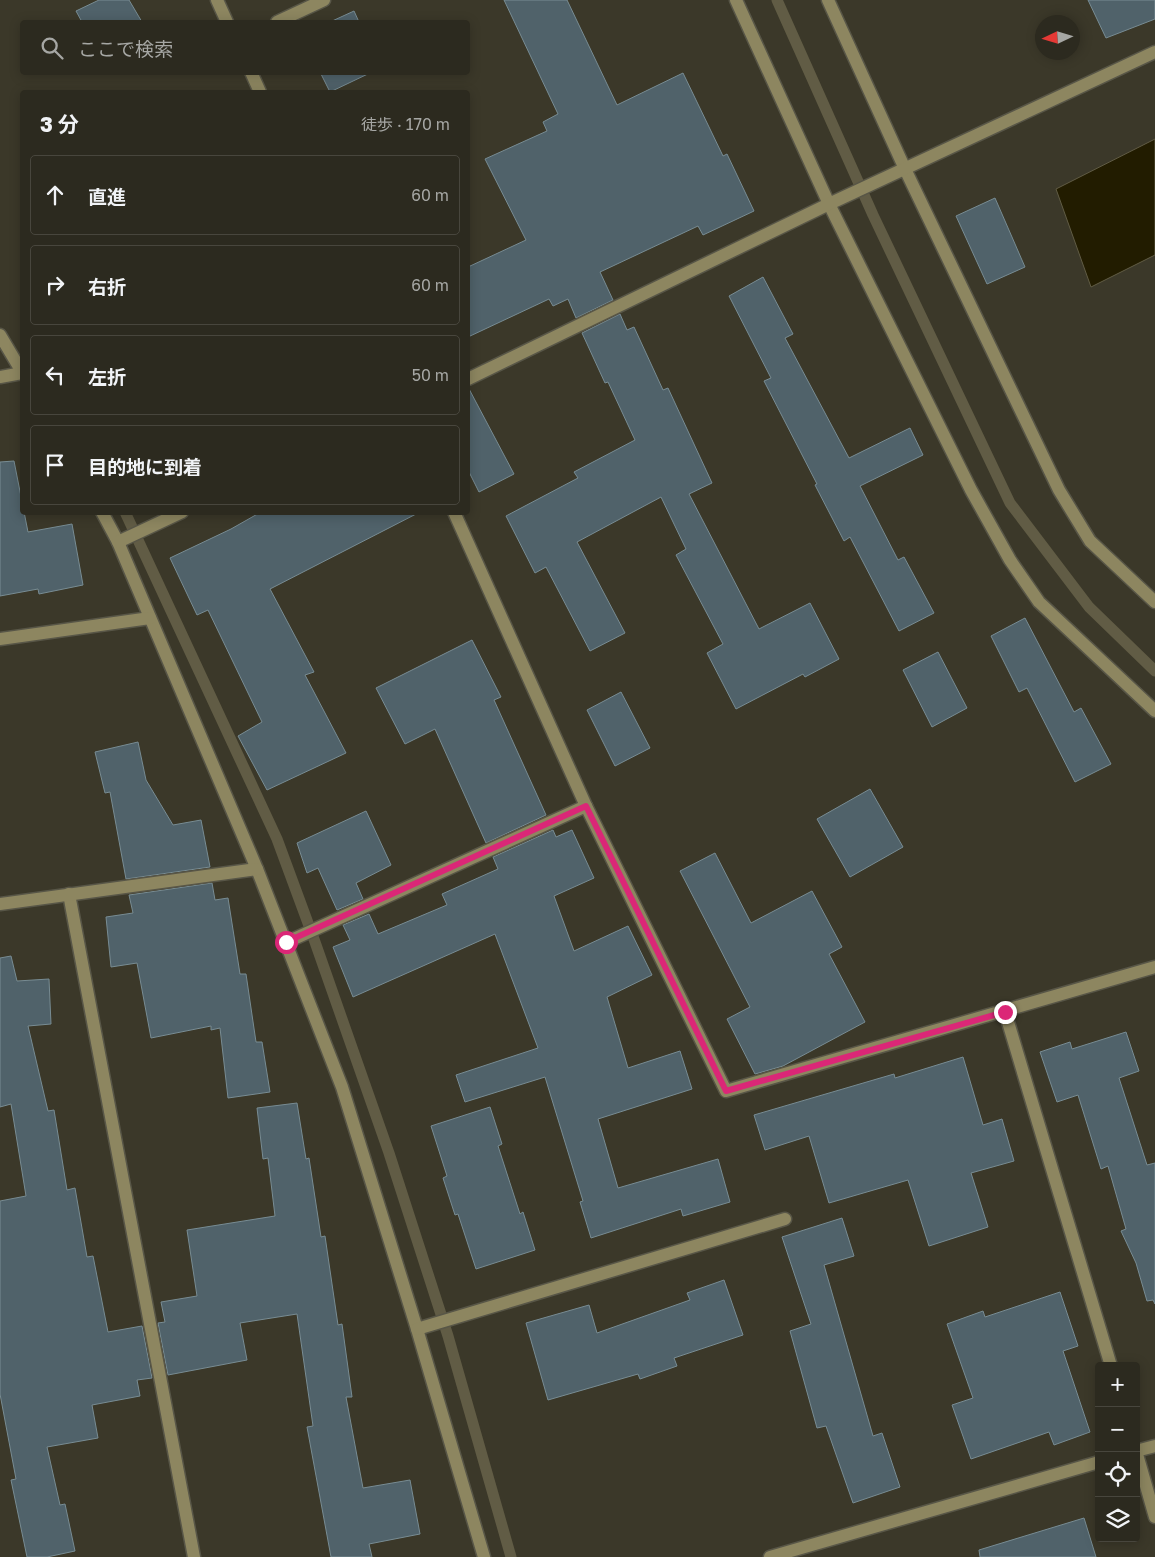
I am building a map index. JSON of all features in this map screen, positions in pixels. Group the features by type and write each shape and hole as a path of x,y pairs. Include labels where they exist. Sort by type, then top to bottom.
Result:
{"street":[{"path":"217,0 226,20"},
{"path":"281,20 324,0"},
{"path":"736,0 829,204 971,490 1010,560 1039,602 1155,711"},
{"path":"828,0 905,169 1059,490 1090,541 1155,602"},
{"path":"470,378 829,204 1155,52"},
{"path":"252,75 259,90"},
{"path":"0,335 20,369"},
{"path":"0,377 20,372"},
{"path":"104,515 118,542 257,869 342,1087 417,1329 484,1557"},
{"path":"118,542 176,515"},
{"path":"455,515 586,806 726,1091 1155,968"},
{"path":"0,639 150,618"},
{"path":"286,942 586,806"},
{"path":"0,904 257,869"},
{"path":"69,894 194,1557"},
{"path":"1005,1012 1110,1362"},
{"path":"417,1329 786,1219"},
{"path":"1140,1450 1155,1446"},
{"path":"1136,1452 1155,1517"},
{"path":"770,1557 1095,1463"}],"shaded area":[{"path":"1155,139 1155,255 1091,287 1056,189"}],"building":[{"path":"99,0 129,0 141,20 81,20 76,11"},
{"path":"504,0 567,0 617,105 683,73 723,156 727,154 754,211 703,235 698,226 600,272 613,300 576,318 568,299 553,306 549,299 470,336 470,266 526,240 485,159 547,131 543,122 558,114"},
{"path":"1088,0 1155,0 1155,19 1106,38"},
{"path":"354,11 358,20 334,20"},
{"path":"322,75 366,75 334,90 329,90"},
{"path":"995,198 1025,267 987,284 956,216"},
{"path":"763,277 793,334 785,338 849,458 910,428 923,455 860,486 898,560 904,557 934,613 899,631 850,537 844,541 815,485 817,484 764,381 771,378 729,296"},
{"path":"620,314 627,330 634,327 663,390 668,388 712,483 689,494 759,629 810,603 839,659 805,677 803,674 736,709 707,653 723,644 676,555 686,549 661,497 577,542 625,633 590,651 546,567 535,573 506,516 578,478 574,472 635,440 608,382 605,383 582,333"},
{"path":"470,391 514,474 479,492 470,474"},
{"path":"14,461 20,491 20,515 25,515 28,532 72,524 83,585 39,594 38,589 0,596 0,462"},
{"path":"256,515 414,515 270,589 314,672 305,675 346,753 267,790 238,736 262,722 208,610 197,615 170,558"},
{"path":"1025,618 1074,712 1081,708 1111,764 1075,782 1027,688 1019,692 991,636"},
{"path":"472,640 501,697 494,700 546,815 486,843 435,729 405,744 376,688"},
{"path":"938,652 967,708 932,727 903,670"},
{"path":"621,692 650,748 615,766 587,710"},
{"path":"138,742 146,780 173,825 201,820 210,867 126,879 110,792 105,793 95,752"},
{"path":"870,789 903,847 850,877 817,819"},
{"path":"366,811 391,865 356,883 363,899 337,910 318,868 307,873 297,843"},
{"path":"553,830 556,837 572,830 594,878 554,896 574,951 628,926 652,975 607,997 628,1068 680,1051 692,1089 598,1119 618,1188 718,1159 730,1202 683,1216 681,1209 591,1238 580,1202 583,1201 545,1077 465,1102 456,1075 538,1048 495,934 353,997 333,947 350,940 343,925 369,914 378,934 447,905 442,894 498,869 493,857"},
{"path":"715,853 751,923 812,891 842,947 829,954 865,1022 783,1066 755,1074 727,1019 750,1007 680,871"},
{"path":"212,883 215,900 228,898 240,974 246,974 256,1042 262,1042 270,1092 228,1098 220,1028 211,1030 211,1026 151,1038 137,963 111,967 106,917 133,913 129,895"},
{"path":"11,956 17,981 49,979 51,1024 28,1026 48,1111 54,1110 67,1190 75,1188 87,1257 93,1256 108,1332 142,1326 152,1378 137,1380 140,1396 92,1405 98,1438 47,1447 60,1505 65,1504 75,1551 47,1557 27,1557 11,1480 16,1479 0,1394 0,1201 26,1196 11,1104 0,1107 0,958"},
{"path":"1126,1032 1139,1071 1119,1078 1147,1165 1155,1163 1155,1304 1153,1300 1147,1301 1136,1263 1121,1231 1126,1229 1108,1166 1101,1169 1078,1095 1057,1102 1040,1052 1070,1042 1072,1049"},
{"path":"963,1057 983,1125 1002,1119 1014,1161 971,1173 988,1227 929,1246 908,1180 829,1203 809,1136 765,1150 754,1115 894,1074 895,1078"},
{"path":"297,1103 306,1159 309,1158 321,1237 325,1236 338,1325 342,1324 352,1397 346,1397 363,1488 410,1480 420,1534 369,1544 372,1557 331,1557 307,1427 313,1426 297,1314 240,1323 247,1360 168,1375 158,1323 165,1322 161,1302 197,1296 187,1230 275,1216 268,1158 263,1159 257,1108"},
{"path":"490,1107 502,1144 498,1146 520,1214 523,1212 535,1250 476,1269 458,1214 455,1215 443,1178 447,1176 431,1126"},
{"path":"842,1218 854,1256 824,1265 873,1436 882,1433 900,1487 853,1503 826,1426 817,1428 790,1331 811,1324 782,1237"},
{"path":"724,1280 743,1335 674,1358 677,1366 640,1379 638,1374 548,1400 526,1323 589,1305 597,1333 690,1300 687,1293"},
{"path":"1060,1292 1078,1346 1063,1351 1090,1432 1054,1445 1049,1432 971,1459 952,1405 973,1398 947,1324 983,1311 985,1317"},
{"path":"1084,1518 1096,1557 980,1557 979,1550"}],"waterway":[{"path":"777,0 873,215 1010,503 1089,607 1155,671"},
{"path":"126,515 277,839 389,1153 448,1336 511,1557"}],"route":[{"path":"286,942 586,806 726,1091 1005,1012"}]}
